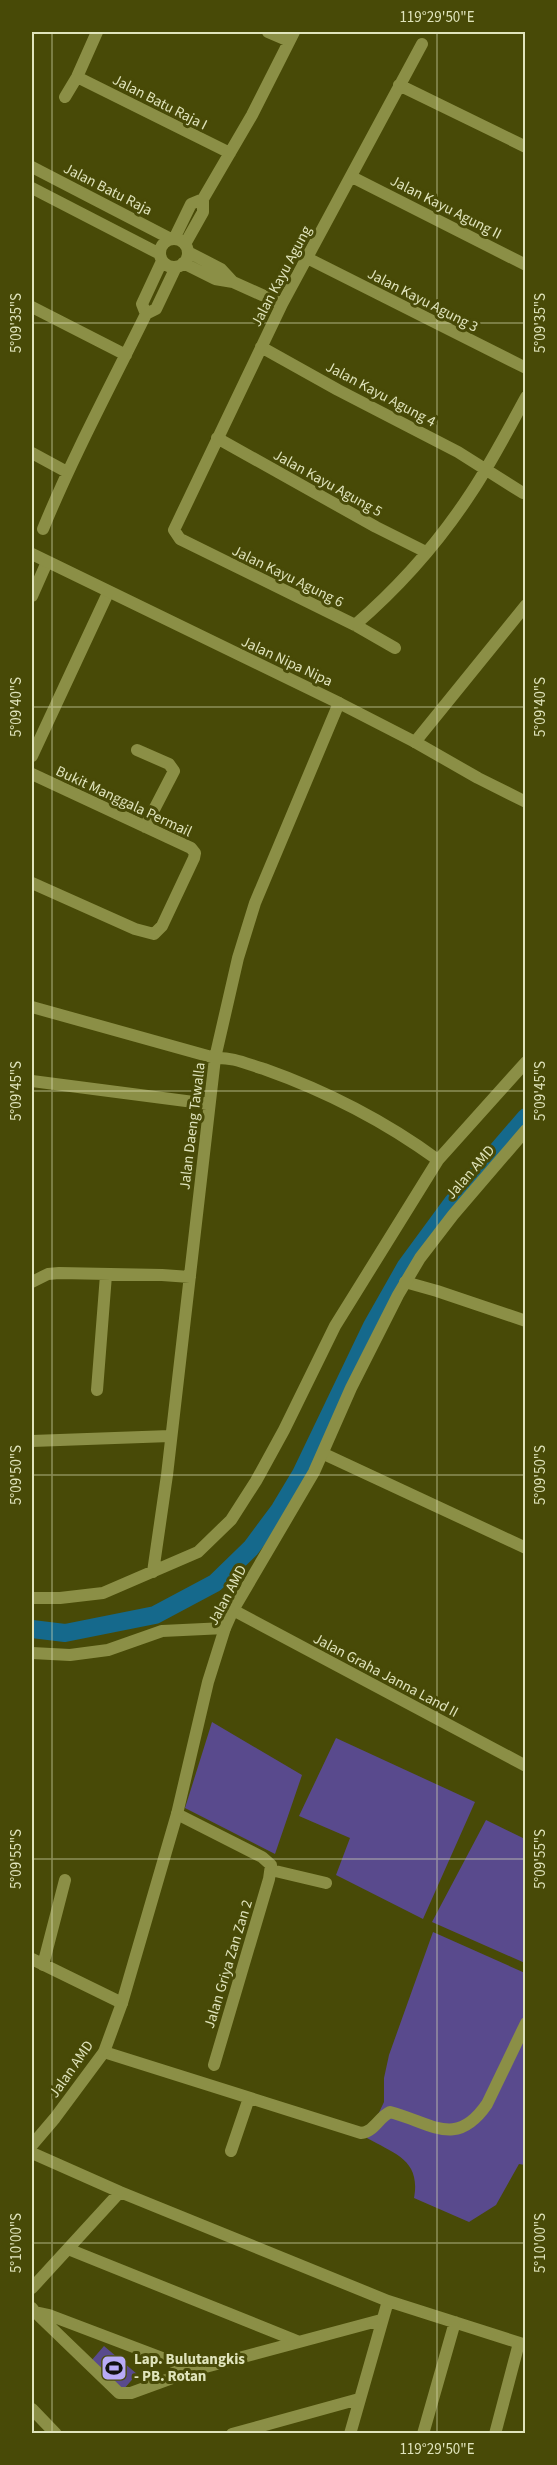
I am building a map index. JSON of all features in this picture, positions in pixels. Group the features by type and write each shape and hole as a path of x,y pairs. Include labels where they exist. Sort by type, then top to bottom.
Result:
{"street":[{"path":"65,97 77,77 97,32"},
{"path":"43,529 66,472 85,440 146,314 156,309 180,251 192,204 203,199 252,115 291,36 268,32"},
{"name":"Jalan Kayu Agung","path":"175,526 282,304 422,44"},
{"name":"Jalan Batu Raja I","path":"77,77 230,153"},
{"path":"399,85 525,147"},
{"name":"Jalan Batu Raja","path":"32,167 180,251"},
{"name":"Jalan Kayu Agung II","path":"352,177 525,265"},
{"path":"32,188 161,258 168,266 180,251"},
{"path":"146,314 142,304 161,258 162,244 221,269 233,282 282,304"},
{"name":"Jalan Kayu Agung 3","path":"307,258 525,368"},
{"path":"32,307 126,355"},
{"name":"Jalan Kayu Agung 4","path":"261,346 338,390 458,452 523,493"},
{"path":"355,625 386,598 426,552 486,470 525,397"},
{"name":"Jalan Kayu Agung 5","path":"217,438 375,527 426,552"},
{"path":"32,453 66,472"},
{"name":"Jalan Kayu Agung 6","path":"175,526 174,533 180,540 355,625 396,648"},
{"name":"Jalan Nipa Nipa","path":"32,554 108,593 339,703 525,802"},
{"path":"32,596 47,562"},
{"path":"32,756 108,593"},
{"path":"416,742 525,605"},
{"name":"Jalan Daeng Tawalla","path":"153,1572 215,1058 238,958 255,903 339,703"},
{"path":"137,750 169,765 174,771 145,827"},
{"name":"Bukit Manggala Permail","path":"32,774 191,848 195,853 157,933 135,929 32,883"},
{"path":"32,1007 215,1058 229,1058 260,1068 336,1100 391,1129 438,1160"},
{"path":"32,1598 60,1598 103,1593 198,1552 231,1520 272,1450 335,1326 438,1160 525,1062"},
{"path":"32,1081 209,1104"},
{"name":"Jalan AMD","path":"32,2145 104,2052 122,2003 177,1814 208,1682 233,1610 324,1454 351,1388 405,1282 453,1215 525,1130"},
{"path":"32,1282 48,1274 59,1273 190,1277"},
{"path":"97,1390 106,1275"},
{"path":"405,1282 524,1319"},
{"path":"32,1441 170,1437"},
{"path":"324,1454 525,1548"},
{"name":"Jalan Graha Janna Land II","path":"233,1610 525,1766"},
{"path":"32,1653 70,1655 108,1650 162,1631 225,1628"},
{"path":"177,1814 262,1857 271,1865 271,1870 326,1883"},
{"name":"Jalan Griya Zan Zan 2","path":"214,2065 271,1870"},
{"path":"64,1880 37,1962 122,2003"},
{"path":"104,2052 363,2133 369,2131 390,2112 431,2126 460,2130 479,2116 487,2104 525,2023"},
{"path":"231,2151 249,2098"},
{"path":"32,2153 120,2192 388,2301 522,2344 495,2433"},
{"path":"32,2288 120,2192"},
{"path":"68,2249 297,2341"},
{"path":"350,2433 388,2301"},
{"path":"33,2310 119,2394 131,2393 194,2370 381,2320"},
{"path":"33,2310 194,2370"},
{"path":"423,2433 454,2322"},
{"path":"232,2433 359,2399"},
{"path":"32,2409 56,2433"}],"shaded area":[{"path":"212,1722 302,1775 275,1854 185,1808"},
{"path":"336,1738 475,1802 423,1919 336,1875 350,1838 299,1816"},
{"path":"486,1820 525,1839 525,1963 432,1922"},
{"path":"433,1932 525,1973 525,2165 519,2164 496,2205 469,2222 414,2198 414,2175 410,2167 396,2154 367,2138 384,2102 384,2078 389,2055"},
{"name":"Lap. Bulutangkis - PB. Rotan","path":"104,2346 137,2374 123,2390 91,2361"}],"waterway":[{"path":"32,1629 65,1633 155,1615 215,1583 251,1548 280,1509 301,1474 372,1326 406,1266 453,1202 526,1117"}],"place":[{"name":"Lap. Bulutangkis - PB. Rotan","path":"114,2368"}]}
